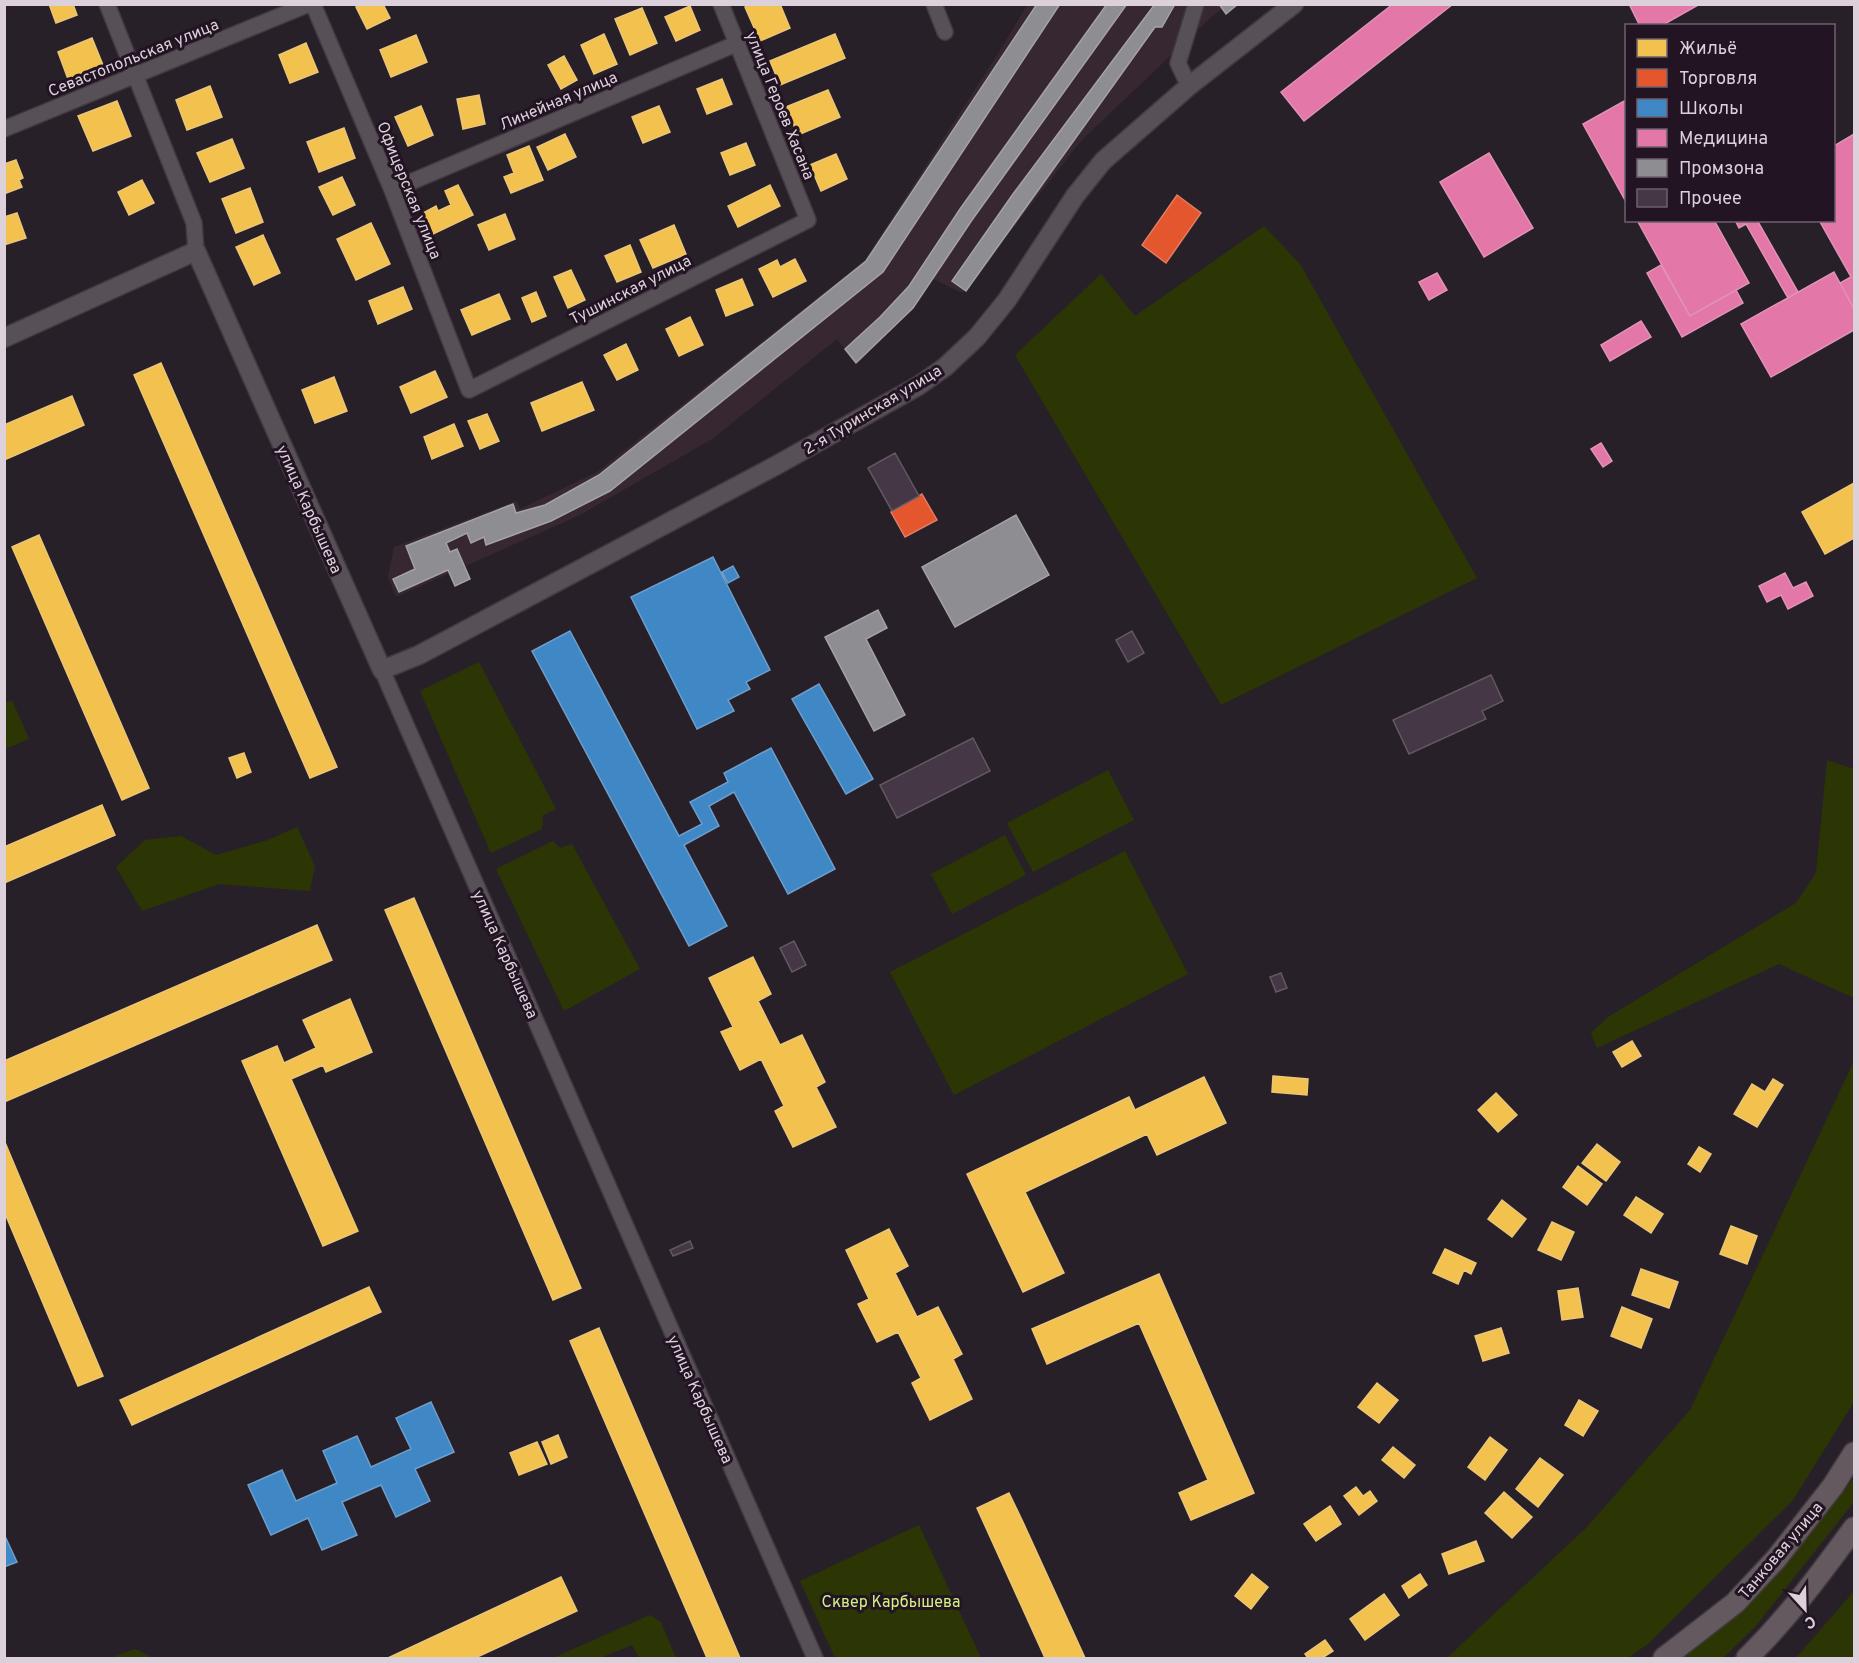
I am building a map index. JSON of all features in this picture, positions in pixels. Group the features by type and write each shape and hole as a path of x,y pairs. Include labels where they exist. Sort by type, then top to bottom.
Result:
{"main road":[{"name":"Танковая улица","path":"1664,1659 1735,1603 1776,1559 1833,1486 1854,1453"},
{"path":"1747,1659 1809,1589 1854,1528"}],"street":[{"path":"4,338 196,251 194,224 107,4"},
{"name":"Севастопольская улица","path":"4,129 309,4"},
{"name":"Офицерская улица","path":"313,4 392,190 469,390"},
{"name":"улица Героев Хасана","path":"721,4 808,220"},
{"path":"934,4 945,32"},
{"path":"1189,86 1178,63 1196,4"},
{"name":"2-я Туринская улица","path":"382,670 419,655 765,472 918,386 945,367 977,337 1007,300 1075,196 1103,161 1189,86 1294,4"},
{"name":"Линейная улица","path":"392,190 738,43"},
{"name":"Тушинская улица","path":"469,390 808,220"},
{"name":"улица Карбышева","path":"196,251 382,670 814,1659"}],"shaded area":[{"path":"1027,5 1227,5 1209,19 1081,141 962,293 933,279 913,308 856,363 837,339 712,439 580,515 396,597 388,577 394,547 516,501 520,509 597,472 865,260"}],"green space":[{"path":"1264,226 1300,264 1477,578 1221,705 1015,355 1101,274 1135,316"},
{"path":"479,662 556,809 543,815 542,829 491,853 420,691"},
{"path":"12,700 29,739 5,749 5,703"},
{"path":"1827,760 1854,769 1854,998 1779,964 1597,1048 1591,1033 1608,1017 1796,903 1816,873"},
{"path":"1108,770 1134,820 1033,872 1007,823"},
{"path":"297,827 315,866 310,891 219,884 142,911 116,867 145,840 181,836 216,855 268,840"},
{"path":"1005,835 1026,875 952,914 931,874"},
{"path":"553,841 560,848 572,844 640,969 564,1011 496,869"},
{"path":"1125,851 1188,974 954,1095 890,972"},
{"path":"1854,1061 1854,1402 1793,1500 1648,1644 1628,1658 1447,1658 1586,1528 1690,1410"},
{"path":"1854,1478 1854,1502 1755,1627 1723,1658 1682,1658 1741,1610 1784,1567"},
{"name":"Сквер Карбышева","path":"919,1525 981,1658 835,1658 800,1581"},
{"path":"1854,1591 1854,1658 1796,1658"},
{"path":"650,1615 661,1622 676,1658 639,1658 632,1645 600,1658 553,1658"},
{"path":"135,1649 153,1658 110,1658"}],"building: Жильё":[{"path":"49,4 73,4 77,15 56,23"},
{"path":"361,4 383,4 390,18 367,29 356,7"},
{"path":"751,4 780,4 790,28 760,41 745,7"},
{"path":"690,6 700,30 676,41 665,17"},
{"path":"642,8 657,43 630,55 615,19"},
{"path":"604,34 617,64 594,74 581,45"},
{"path":"835,34 845,58 780,85 770,61"},
{"path":"416,35 427,62 391,77 380,50"},
{"path":"92,38 103,65 68,79 58,52"},
{"path":"306,43 318,72 290,83 279,55"},
{"path":"564,56 577,80 561,89 548,65"},
{"path":"722,79 732,104 707,114 697,89"},
{"path":"210,86 222,117 187,130 176,100"},
{"path":"828,90 840,117 798,135 786,107"},
{"path":"479,95 485,124 463,129 457,99"},
{"path":"117,101 131,136 93,151 78,116"},
{"path":"421,106 433,135 408,146 395,117"},
{"path":"659,106 670,132 643,143 632,117"},
{"path":"344,128 355,158 319,172 307,142"},
{"path":"565,134 576,157 548,170 537,147"},
{"path":"232,139 244,168 210,182 197,153"},
{"path":"746,143 755,165 730,175 721,153"},
{"path":"529,146 543,180 511,193 504,177 514,173 507,155"},
{"path":"836,154 847,179 821,191 810,165"},
{"path":"16,160 23,178 19,180 22,187 4,194 4,164"},
{"path":"342,177 355,205 333,215 319,187"},
{"path":"142,180 154,203 129,215 118,192"},
{"path":"458,185 473,215 433,234 423,213 436,206 438,211 451,205 445,191"},
{"path":"770,185 780,206 738,227 728,206"},
{"path":"250,188 263,222 236,233 222,199"},
{"path":"17,213 26,238 4,245 4,217"},
{"path":"505,214 515,239 489,250 478,225"},
{"path":"371,223 390,264 356,280 337,239"},
{"path":"674,225 686,254 653,268 640,240"},
{"path":"263,235 280,273 254,285 236,247"},
{"path":"630,245 641,272 617,282 605,256"},
{"path":"795,259 806,281 773,297 759,269 777,260 780,267"},
{"path":"571,270 585,300 568,308 554,277"},
{"path":"742,279 753,305 726,316 716,290"},
{"path":"403,287 412,309 378,324 369,301"},
{"path":"536,292 546,316 532,322 522,298"},
{"path":"499,294 510,319 472,335 461,310"},
{"path":"690,317 703,345 679,356 666,329"},
{"path":"626,344 638,370 617,380 604,355"},
{"path":"161,363 337,767 310,778 134,375"},
{"path":"435,371 447,397 411,413 400,387"},
{"path":"334,377 347,411 315,423 302,390"},
{"path":"582,382 594,410 542,431 531,403"},
{"path":"72,396 84,425 4,460 4,425"},
{"path":"487,414 499,441 480,449 468,421"},
{"path":"454,424 463,446 432,459 424,437"},
{"path":"1854,483 1854,538 1825,554 1802,512"},
{"path":"39,535 149,788 122,800 12,547"},
{"path":"244,753 251,772 237,778 229,758"},
{"path":"102,805 115,835 4,883 4,847"},
{"path":"414,898 581,1288 553,1300 385,910"},
{"path":"317,925 332,960 4,1102 4,1061"},
{"path":"753,957 771,994 758,1001 780,1045 802,1035 825,1082 816,1087 836,1127 793,1147 775,1111 784,1106 761,1059 740,1070 721,1032 733,1027 709,978"},
{"path":"350,999 372,1052 326,1072 323,1065 291,1079 358,1231 323,1246 242,1061 277,1046 284,1063 316,1048 303,1020"},
{"path":"1632,1041 1641,1056 1622,1067 1613,1052"},
{"path":"1273,1076 1308,1079 1307,1095 1272,1092"},
{"path":"1204,1077 1226,1123 1157,1155 1147,1134 1025,1192 1064,1273 1023,1292 967,1174 1129,1097 1135,1110"},
{"path":"1773,1079 1783,1085 1757,1127 1734,1114 1752,1084 1765,1092"},
{"path":"1496,1093 1517,1115 1498,1132 1478,1110"},
{"path":"4,1140 103,1376 78,1386 4,1211"},
{"path":"1597,1144 1620,1162 1606,1181 1582,1163"},
{"path":"1699,1147 1711,1154 1700,1172 1688,1164"},
{"path":"1578,1166 1602,1184 1587,1205 1563,1187"},
{"path":"1636,1197 1663,1214 1651,1233 1624,1215"},
{"path":"1502,1200 1526,1219 1512,1237 1488,1219"},
{"path":"1552,1222 1574,1232 1561,1260 1538,1250"},
{"path":"1731,1226 1757,1236 1747,1264 1720,1254"},
{"path":"889,1229 908,1266 895,1273 917,1317 938,1307 962,1354 953,1359 972,1399 930,1420 912,1383 921,1378 898,1332 877,1342 858,1304 869,1299 846,1250"},
{"path":"1445,1249 1476,1263 1471,1274 1464,1270 1458,1284 1433,1273"},
{"path":"1641,1269 1678,1282 1669,1308 1632,1295"},
{"path":"1159,1274 1254,1493 1191,1520 1179,1493 1208,1480 1139,1323 1047,1364 1032,1329"},
{"path":"369,1287 381,1312 132,1425 120,1400"},
{"path":"1578,1288 1583,1317 1562,1320 1558,1291"},
{"path":"1622,1307 1652,1319 1641,1348 1611,1336"},
{"path":"599,1328 740,1658 707,1658 570,1341"},
{"path":"1501,1328 1509,1353 1483,1361 1475,1336"},
{"path":"1377,1383 1398,1400 1379,1423 1358,1407"},
{"path":"1579,1400 1598,1411 1583,1436 1565,1425"},
{"path":"558,1435 567,1457 551,1464 542,1442"},
{"path":"1490,1437 1507,1450 1485,1480 1468,1467"},
{"path":"537,1442 547,1464 519,1475 510,1453"},
{"path":"1393,1447 1415,1465 1404,1478 1382,1460"},
{"path":"1540,1458 1563,1475 1538,1507 1516,1489"},
{"path":"1356,1487 1363,1496 1370,1491 1377,1501 1359,1515 1344,1496"},
{"path":"1504,1492 1532,1517 1512,1538 1485,1513"},
{"path":"1009,1493 1085,1658 1045,1658 977,1508"},
{"path":"1330,1506 1341,1524 1316,1541 1304,1524"},
{"path":"1476,1541 1484,1561 1449,1574 1442,1554"},
{"path":"1252,1574 1268,1587 1251,1609 1235,1596"},
{"path":"1420,1574 1427,1585 1409,1598 1402,1586"},
{"path":"561,1577 577,1611 475,1658 388,1658"},
{"path":"1384,1594 1399,1615 1365,1640 1350,1619"},
{"path":"1325,1640 1333,1651 1322,1658 1308,1658 1305,1654"}],"building: Торговля":[{"path":"1177,195 1201,213 1166,263 1142,245"},
{"path":"922,494 937,520 905,537 891,512"}],"building: Школы":[{"path":"713,557 770,670 746,682 750,689 728,700 734,711 697,729 631,597"},
{"path":"733,566 739,577 728,583 722,572"},
{"path":"570,631 679,836 702,824 690,802 728,782 724,773 771,748 835,869 788,894 734,792 709,806 719,826 684,845 727,926 689,946 532,651"},
{"path":"819,684 873,779 846,794 792,699"},
{"path":"431,1402 454,1452 415,1469 430,1501 396,1517 381,1485 342,1502 357,1535 322,1550 308,1518 271,1535 248,1485 282,1470 296,1501 337,1483 323,1451 357,1436 371,1467 411,1449 396,1418"},
{"path":"4,1534 17,1562 4,1567"}],"building: Медицина":[{"path":"1393,4 1453,4 1304,121 1281,92"},
{"path":"1629,4 1700,4 1665,24 1639,24"},
{"path":"1625,101 1625,200 1583,124"},
{"path":"1854,134 1854,309 1840,283 1851,277 1820,222 1835,222 1835,145"},
{"path":"1489,153 1533,228 1484,257 1440,182"},
{"path":"1638,222 1715,222 1749,283 1690,316"},
{"path":"1736,222 1758,222 1798,292 1788,298 1746,224 1739,228"},
{"path":"1661,265 1690,316 1736,290 1743,303 1682,337 1647,273"},
{"path":"1834,272 1854,309 1854,330 1771,377 1741,324"},
{"path":"1437,273 1447,290 1429,300 1419,282"},
{"path":"1641,321 1651,337 1610,361 1601,345"},
{"path":"1601,443 1612,461 1603,467 1591,449"},
{"path":"1785,573 1793,588 1806,582 1813,596 1788,609 1781,595 1767,602 1759,586"}],"building: Промзона":[{"path":"1037,4 1060,4 883,272 610,491 551,521 486,545 484,537 471,543 467,533 446,543 450,552 457,549 470,579 455,586 448,570 399,592 393,579 415,569 406,546 513,504 516,513 545,505 599,475 866,261"},
{"path":"1107,4 1127,4 972,220 913,308 856,363 845,349 909,286 960,209"},
{"path":"1155,4 1175,4 1162,27 1155,27 966,291 952,281 1013,194"},
{"path":"1219,4 1238,4 1226,14"},
{"path":"1016,515 1049,575 955,627 922,567"},
{"path":"878,610 887,628 866,639 905,715 874,731 825,637"}],"building: Прочее":[{"path":"895,453 919,496 892,511 868,468"},
{"path":"1132,631 1144,653 1128,662 1116,640"},
{"path":"1491,675 1503,701 1482,711 1486,719 1409,754 1393,720"},
{"path":"973,738 990,771 897,818 880,785"},
{"path":"794,941 806,965 792,972 780,948"},
{"path":"1281,973 1287,988 1276,992 1270,977"},
{"path":"690,1241 693,1248 673,1256 670,1250"}]}
